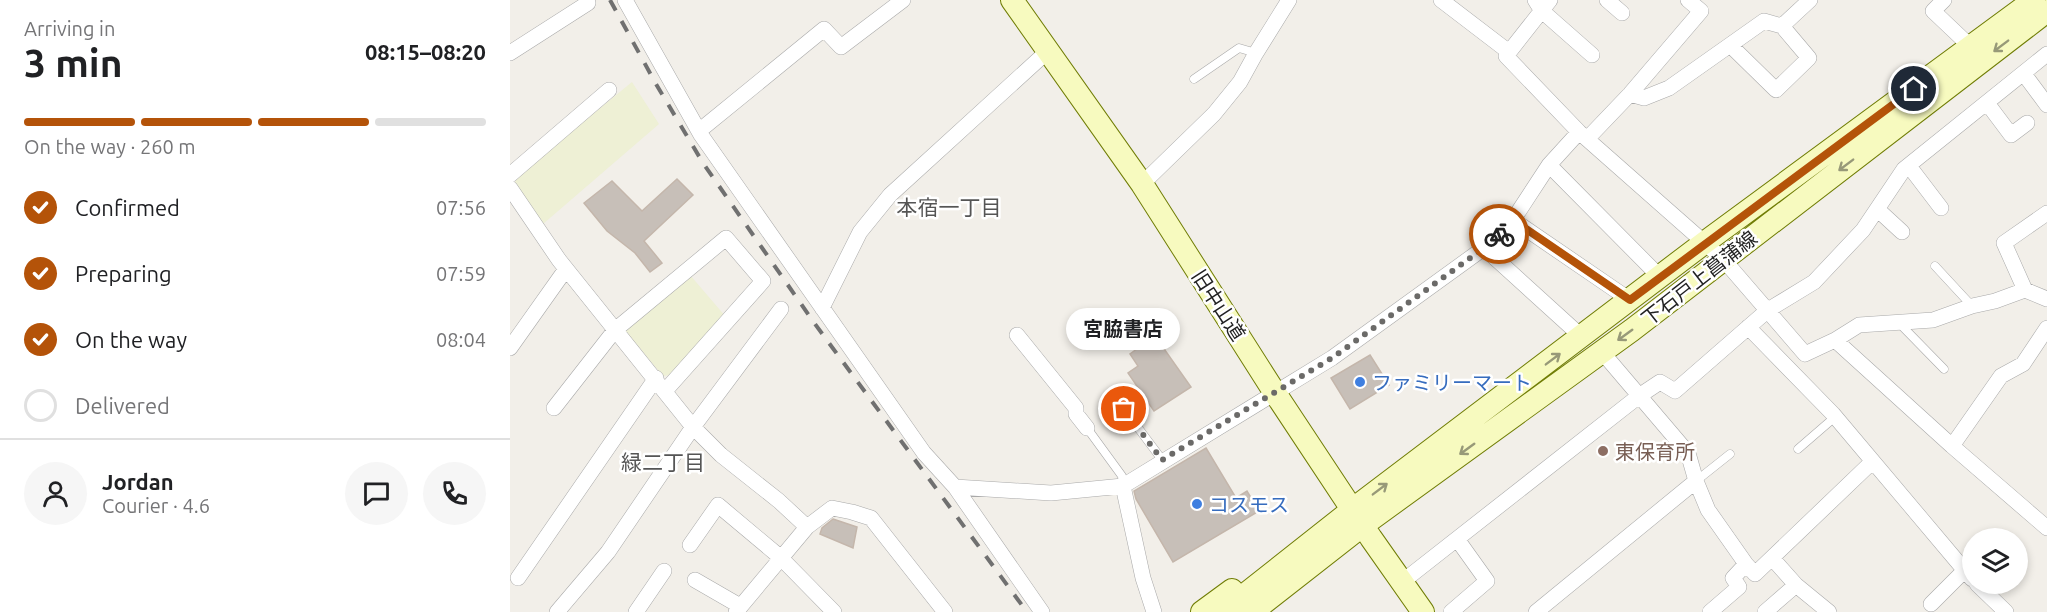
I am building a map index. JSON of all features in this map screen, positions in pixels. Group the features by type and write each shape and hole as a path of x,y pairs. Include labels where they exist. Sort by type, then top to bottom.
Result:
{"main road":[{"name":"旧中山道","path":"1012,0 1142,184 1275,393 1353,527 1402,582 1423,612"},
{"name":"下石戸上菖蒲線","path":"1353,527 1582,336 1704,243 1971,46 2039,7"},
{"name":"下石戸上菖蒲線","path":"1353,527 1602,352 1723,259 2039,7"},
{"path":"1202,612 1227,594 1275,551 1317,523 1353,527"},
{"path":"1223,612 1353,527"},
{"path":"1252,612 1353,527"},
{"path":"1274,612 1353,527"}],"street":[{"path":"625,0 699,131 924,453 955,487 1042,612"},
{"path":"699,131 825,29 841,47 903,0"},
{"path":"1142,184 1214,114 1240,82 1289,0"},
{"path":"1442,0 1509,52"},
{"path":"1607,0 1622,14"},
{"path":"955,487 1051,493 1123,486 1162,460 1332,358 1484,248 1513,220 1549,165 1630,94 1701,11 1688,0"},
{"path":"1782,26 1810,0"},
{"path":"1944,0 1934,11 1971,46"},
{"path":"510,53 588,3"},
{"path":"1592,55 1542,4 1506,56 1583,135 1723,259 1805,354 1859,325 1934,320 1972,306 1995,302 2025,290"},
{"path":"1630,94 1644,98 1669,88 1764,21 1782,26 1809,58 1776,90 1731,46"},
{"path":"822,308 860,232 890,195 1049,50"},
{"path":"1402,582 1639,396 1660,382 1675,392 1768,310 1814,282 1863,231 1904,169 2047,54"},
{"path":"2024,74 2047,105"},
{"path":"510,175 609,90"},
{"path":"1987,104 2011,135 2027,123"},
{"path":"1549,165 1660,277"},
{"path":"1908,166 1941,208"},
{"path":"510,188 566,269 656,378 693,427 721,455 780,501 807,527"},
{"path":"1877,209 1902,232"},
{"path":"2047,213 2004,243 2025,290 2047,299"},
{"path":"1513,220 1630,300"},
{"path":"554,408 615,330 726,238 763,281 665,391"},
{"path":"1484,248 1582,336"},
{"path":"510,348 566,269"},
{"path":"558,612 608,552 693,427 781,309"},
{"path":"1748,327 1835,417 1962,568"},
{"path":"1952,446 2001,376 2024,364 2047,328"},
{"path":"1017,335 1076,408 1076,414 1088,428"},
{"path":"1834,340 2047,528"},
{"path":"1602,352 1688,453 1708,510 1755,574 1872,462"},
{"path":"518,578 656,378"},
{"path":"1536,612 1696,481"},
{"path":"1123,486 1143,578 1154,612"},
{"path":"690,545 718,505 780,557 834,612"},
{"path":"695,580 738,609 807,527 832,508 871,518 945,612"},
{"path":"1451,612 1487,582 1457,539"},
{"path":"1772,558 1796,585 1829,612"},
{"path":"1710,612 1739,587 1733,578 1746,564"},
{"path":"636,612 664,571"},
{"path":"1931,604 1962,580"},
{"path":"1765,612 1796,585"},
{"path":"1987,594 2006,612"}],"lane":[{"path":"1194,79 1239,48 1256,53"},
{"path":"1935,266 1972,306"},
{"path":"1898,322 1944,369"},
{"path":"1124,409 1162,460"},
{"path":"1798,449 1835,417"},
{"path":"1088,428 1122,476 1123,486"},
{"path":"1696,481 1730,454"}],"green space":[{"path":"632,82 659,124 543,224 514,189 516,177"},
{"path":"690,275 726,317 678,374 663,376 626,332 627,325"}],"building":[{"path":"677,179 693,195 644,241 662,263 650,272 635,253 607,231 584,203 612,181 642,211"},
{"path":"1155,336 1191,387 1154,411 1128,373 1138,366 1130,354"},
{"name":"ファミリーマート","path":"1370,355 1389,385 1350,409 1331,378"},
{"name":"コスモス","path":"1206,448 1236,498 1247,491 1259,511 1173,562 1136,499 1134,491"},
{"path":"833,519 857,527 853,548 820,534 822,528"}],"railway":[{"path":"610,0 703,163 815,324 1027,612"}],"way so far":[{"path":"1124,409 1162,460 1332,358 1484,248 1499,234"}],"place":[{"name":"ファミリーマート","path":"1360,382"},
{"name":"宮脇書店","path":"1124,409"},
{"name":"東保育所","path":"1603,451"},
{"name":"コスモス","path":"1197,504"}],"district":[{"name":"本宿一丁目","path":"949,207"},
{"name":"緑二丁目","path":"663,462"}],"route":[{"path":"1499,234 1513,220 1630,300 1914,89"}]}
